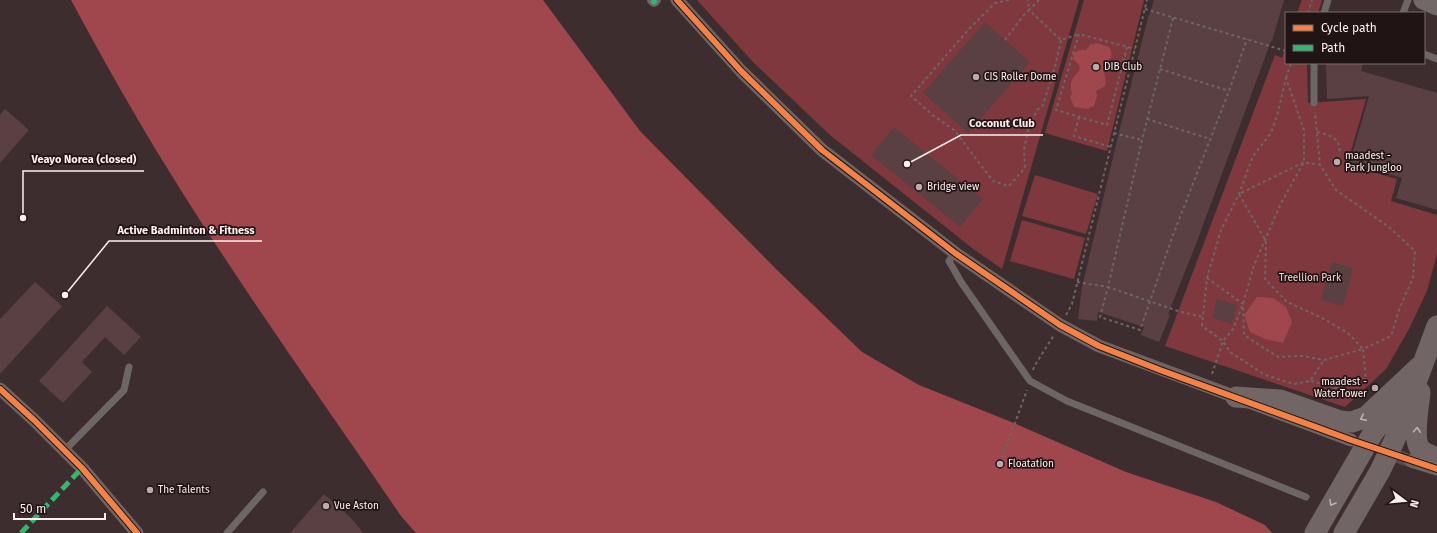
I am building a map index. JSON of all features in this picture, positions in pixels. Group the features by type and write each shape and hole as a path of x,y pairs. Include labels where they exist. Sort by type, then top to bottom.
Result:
{"main road":[{"path":"1423,0 1437,6"},
{"path":"1344,533 1371,486 1395,439 1437,326"},
{"path":"1236,397 1280,400 1340,421 1352,422 1366,418 1423,364"},
{"path":"1423,364 1416,434 1417,442 1421,450 1437,458"},
{"path":"1315,533 1373,433 1423,364"}],"street":[{"path":"652,0 654,2 656,0"},
{"path":"677,0 741,71 822,150 955,253 1060,325 1099,346 1351,440"},
{"path":"0,389 65,450 137,533"},
{"path":"1411,460 1437,469"}],"lane":[{"path":"1324,12 1328,0"},
{"path":"1403,12 1408,0"},
{"path":"1425,54 1437,59"},
{"path":"1314,64 1314,103"},
{"path":"955,253 949,262 961,282 1030,381 1067,401 1306,497"},
{"path":"65,450 124,390 129,367"},
{"path":"227,533 263,492"}],"path":[{"path":"1009,0 995,3 969,29 911,96 934,116 954,130 993,181 1009,186 1025,168 1024,150 1028,130 1037,110 1043,105 1055,67 1061,40"},
{"path":"1028,0 1029,10 1061,40"},
{"path":"1005,40 1023,16 1039,0"},
{"path":"1000,464 1035,366 1072,304 1147,0"},
{"path":"1308,12 1312,0"},
{"path":"1145,9 1285,51"},
{"path":"1173,18 1147,119 1100,317 1140,330 1173,235 1229,91 1247,39"},
{"path":"1061,40 1079,34 1135,49"},
{"path":"1079,34 1056,110 1079,117 1107,125 1127,48"},
{"path":"1239,194 1266,241 1265,279 1287,302 1322,318 1348,334 1363,349 1366,379 1336,388 1310,381 1294,384 1265,375 1230,352 1223,341 1202,326 1207,278 1221,230 1239,194 1253,156 1271,133 1291,64"},
{"path":"1160,70 1229,91"},
{"path":"1207,387 1223,341 1233,329 1243,304 1254,265 1266,241 1281,204 1304,162 1304,130 1286,78"},
{"path":"1243,304 1244,335 1278,357 1302,356 1324,360 1363,349 1392,336 1400,307 1413,278 1415,251 1389,227 1336,190 1320,165 1314,103"},
{"path":"1079,117 1074,136 1111,147"},
{"path":"1147,119 1210,139"},
{"path":"1316,132 1329,134 1337,140 1340,149 1339,155"},
{"path":"1114,133 1142,140"},
{"path":"1239,194 1304,162 1320,165"},
{"path":"1207,278 1243,304"},
{"path":"1077,282 1108,287 1150,300 1178,311 1203,317"},
{"path":"1310,381 1324,360"}],"green space":[{"path":"697,0 1079,0 1002,269 972,248 830,135 753,62"},
{"name":"DIB Club","path":"1084,0 1144,0 1107,151 1045,133"},
{"path":"1302,0 1322,0 1318,12 1297,12"},
{"name":"Treellion Park","path":"1285,49 1285,64 1307,64 1308,103 1366,99 1347,165 1397,179 1391,201 1437,215 1437,254 1427,291 1409,329 1386,369 1345,407 1165,346 1275,55 1282,58"},
{"path":"1035,175 1098,194 1086,234 1022,216"},
{"path":"1022,220 1085,238 1074,279 1010,261"}],"shaded area":[{"path":"71,0 543,0 640,131 778,271 862,352 919,385 1014,423 1126,472 1216,502 1265,525 1272,533 416,533 401,516 254,302 197,215 156,150"},
{"path":"1097,43 1109,47 1111,51 1111,57 1104,67 1106,80 1105,86 1096,91 1097,96 1094,106 1087,109 1074,107 1070,97 1072,94 1071,84 1072,79 1079,71 1080,66 1073,59 1074,53 1079,50 1086,50 1090,45"},
{"path":"1257,297 1273,298 1286,307 1292,322 1283,343 1265,339 1250,332 1244,315"}],"building":[{"path":"1154,0 1284,0 1272,41 1196,244 1168,314 1170,315 1159,342 1141,335 1144,327 1098,312 1097,321 1078,319 1082,287 1120,128 1149,14"},
{"name":"CIS Roller Dome","path":"985,22 1030,62 968,133 923,93"},
{"path":"1326,64 1363,64 1361,71 1437,93 1437,210 1396,198 1402,178 1350,162 1369,96 1327,99"},
{"path":"5,109 29,130 0,163 0,115"},
{"path":"894,127 983,199 960,227 871,155"},
{"path":"1332,262 1353,268 1343,306 1321,300"},
{"path":"35,282 62,306 0,374 0,319"},
{"path":"1217,299 1237,305 1232,324 1212,318"},
{"path":"107,306 141,337 124,355 105,337 82,362 92,372 63,403 39,381"},
{"name":"Vue Aston","path":"324,494 352,519 363,533 290,533"}],"tunnel":[{"path":"1361,444 1411,461"}],"marked path":[{"path":"652,0 654,2 656,0"},
{"path":"21,533 82,468"}],"cycle path":[{"path":"677,0 741,71 822,150 955,253 1060,325 1099,346 1160,370 1351,440 1437,469"},
{"path":"0,389 34,420 82,468 137,533"}],"place":[{"name":"DIB Club","path":"1096,67"},
{"name":"CIS Roller Dome","path":"976,77"},
{"name":"maadest - Park Jungloo","path":"1337,162"},
{"name":"Coconut Club","path":"907,164"},
{"name":"Bridge view","path":"919,187"},
{"name":"Veayo Norea (closed)","path":"23,218"},
{"name":"Active Badminton & Fitness","path":"65,295"},
{"name":"maadest - WaterTower","path":"1375,388"},
{"name":"Floatation","path":"1000,464"},
{"name":"The Talents","path":"150,490"},
{"name":"Vue Aston","path":"326,506"}]}
